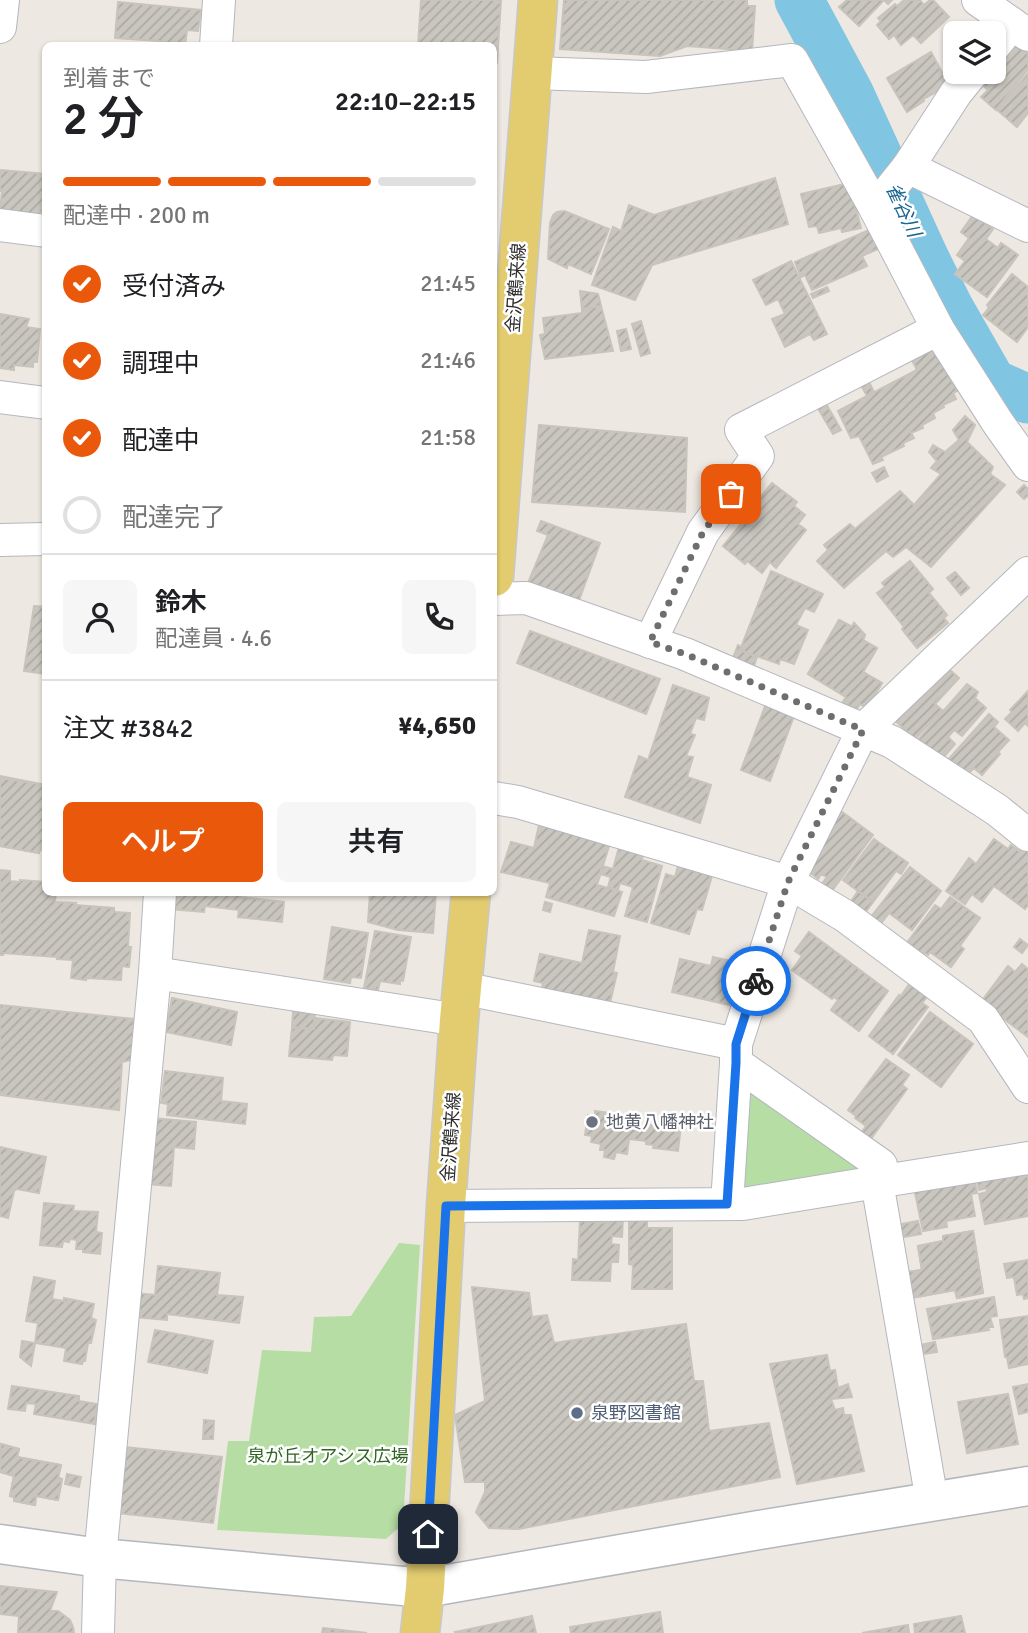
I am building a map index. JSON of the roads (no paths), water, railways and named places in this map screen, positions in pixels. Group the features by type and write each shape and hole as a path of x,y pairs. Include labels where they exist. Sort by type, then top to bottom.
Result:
{"main road":[{"name":"金沢鶴来線","path":"497,537 538,0"},
{"name":"金沢鶴来線","path":"420,1633 425,1588 446,1206 471,896"}],"street":[{"path":"0,27 3,0"},
{"path":"216,42 219,0"},
{"path":"978,0 1011,35"},
{"path":"533,73 646,77 792,60 878,204 938,329 1028,465"},
{"path":"878,204 906,170 963,84"},
{"path":"906,170 1028,226"},
{"path":"0,225 42,230"},
{"path":"650,642 703,532 758,456 741,430 938,329"},
{"path":"0,397 42,402"},
{"path":"0,540 42,539"},
{"path":"727,1204 736,1053 788,882 863,730 1028,573"},
{"path":"497,599 526,598 685,654 892,742 997,810 1028,835"},
{"path":"497,798 518,802 788,882 845,916 983,1018 1028,1087"},
{"path":"98,1633 100,1558 155,974 160,896"},
{"path":"155,974 460,1004 736,1053 881,1165 877,1182 932,1501"},
{"path":"446,1206 743,1204 1028,1158"},
{"path":"0,1544 100,1558 425,1588 1028,1486"}],"waterway":[{"name":"雀谷川","path":"799,0 849,93 949,308 992,383 1028,399"}],"place":[{"name":"地黄八幡神社","path":"592,1122"},
{"name":"泉野図書館","path":"577,1413"}],"park label":[{"name":"泉が丘オアシス広場","path":"328,1456"}]}
